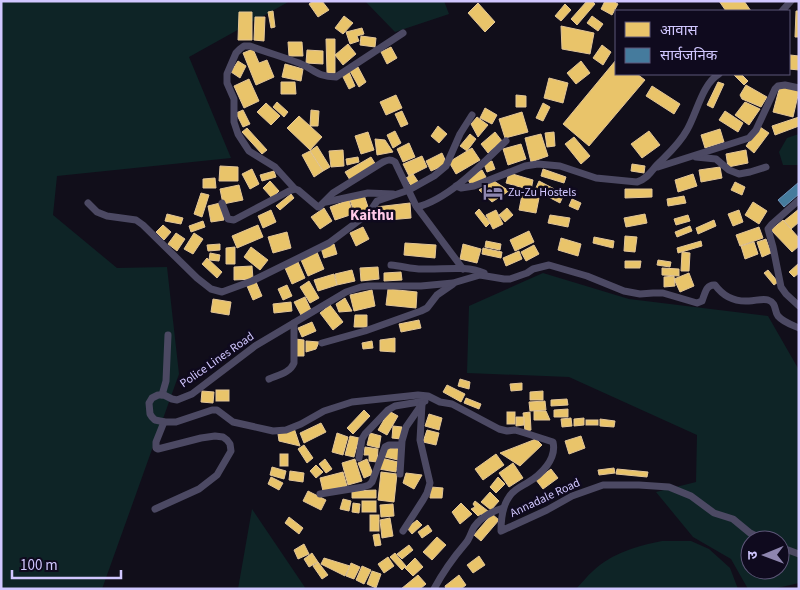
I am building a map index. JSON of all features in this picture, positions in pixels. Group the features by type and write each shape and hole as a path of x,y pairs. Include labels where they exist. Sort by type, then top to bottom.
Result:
{"street":[{"path":"403,33 336,77 318,74 302,64 250,46 244,46 236,54 227,74 227,84 234,100 234,122 238,134 249,151 276,167 295,189 318,207 333,194 388,160 395,162 417,207 463,268"},
{"path":"456,186 461,188 474,186 525,166 538,164 560,166 596,178 637,182 644,180 681,141 709,82 717,75"},
{"path":"656,166 658,167 748,138 756,130 778,86 784,85 799,88"},
{"path":"88,203 97,212 107,216 136,220 211,290 222,292 252,281 329,243 369,214 377,201 409,190 434,176 446,166 460,134 472,115"},
{"path":"417,207 440,198 506,141"},
{"path":"690,157 716,159 729,170 739,174 766,167"},
{"path":"222,203 228,219 234,220 295,189"},
{"path":"326,202 368,193 396,194"},
{"path":"799,200 772,224 768,230 781,287 799,306"},
{"path":"392,265 421,269 463,268 478,270 492,276"},
{"name":"Police Lines Road","path":"162,395 174,400 192,394 255,346 346,292 361,287 453,284 480,275 510,279 533,269 549,265 588,276 624,291 640,294 663,293 697,303 702,301 707,288 715,285 721,292 739,300 768,300 774,304 779,318 799,328"},
{"path":"322,343 365,331 421,311 437,295 453,284"},
{"path":"269,379 288,371 294,363 294,323"},
{"path":"168,335 166,381 162,395 155,396 149,403 150,414 155,420 176,422 217,410 233,422 273,432 286,430 301,424 324,410 352,402 408,396 452,404 499,429 514,430 553,442 554,450 548,465 534,478 514,491 503,508 493,511 474,526 467,542 440,576 434,589"},
{"path":"400,474 401,445 406,427 425,400"},
{"path":"359,458 364,434 388,410 395,406 425,400"},
{"path":"404,531 427,493 430,483 420,440 425,400"},
{"path":"155,509 199,489 217,475 231,451 227,440 223,437 215,436 158,449 156,448 156,442 164,422"},
{"path":"320,494 369,485 372,482 385,447 388,445 401,445"},
{"name":"Annadale Road","path":"503,508 501,531 572,496 603,485 669,487 691,496 714,512 733,519 746,530"}],"green space":[{"path":"1,1 290,1 189,57 231,158 57,176 53,215 117,268 167,267 179,374 102,589 1,589"},
{"path":"365,1 444,1 449,14 395,32"},
{"path":"799,134 799,165 783,165 779,152 787,138"},
{"path":"543,273 629,299 768,316 799,370 799,583 773,589 748,589 743,580 790,580 790,530 740,530 740,575 731,559 693,537 656,492 696,482 697,435 569,377 467,373 469,306"},
{"path":"252,509 306,589 238,589"},
{"path":"662,541 691,541 709,549 730,568 738,589 576,589 608,559 643,545"}],"building: आवास":[{"path":"313,1 322,1 329,10 318,17 309,4"},
{"path":"587,1 592,1 595,4 577,25 571,19"},
{"path":"605,1 613,1 618,4 612,15 601,9"},
{"path":"719,1 744,1 750,10 725,10"},
{"path":"478,3 495,22 485,32 468,13"},
{"path":"565,4 571,10 561,21 555,16"},
{"path":"273,11 275,27 271,28 268,12"},
{"path":"796,11 799,11 799,37 795,37"},
{"path":"239,12 252,12 252,40 238,40"},
{"path":"344,16 353,23 343,34 335,28"},
{"path":"592,16 603,24 598,31 587,23"},
{"path":"255,17 265,17 264,41 254,40"},
{"path":"561,26 594,33 590,54 562,49"},
{"path":"362,28 364,34 357,36 359,41 350,44 346,32"},
{"path":"361,36 376,38 375,47 360,45"},
{"path":"326,39 335,39 335,73 327,73"},
{"path":"288,42 302,42 303,56 289,56"},
{"path":"348,44 356,54 343,65 335,55"},
{"path":"602,45 611,52 603,65 593,58"},
{"path":"391,47 397,58 387,64 381,52"},
{"path":"253,49 259,63 267,60 274,77 256,85 243,53"},
{"path":"307,50 323,51 323,64 306,63"},
{"path":"790,55 799,56 799,70 790,69"},
{"path":"238,61 246,66 240,78 231,72"},
{"path":"581,61 590,73 576,84 567,73"},
{"path":"615,61 615,75 638,75 645,80 589,146 563,124"},
{"path":"285,64 303,69 301,81 282,77"},
{"path":"358,67 366,82 359,87 350,71"},
{"path":"349,72 355,86 349,89 342,75"},
{"path":"734,75 742,75 748,81 744,85"},
{"path":"549,78 568,83 563,103 544,98"},
{"path":"249,79 259,101 244,108 234,86"},
{"path":"281,82 295,82 296,94 281,94"},
{"path":"718,82 724,84 713,108 707,105"},
{"path":"746,85 767,97 761,107 742,99 740,95"},
{"path":"652,86 680,104 674,114 646,96"},
{"path":"780,86 799,91 793,117 773,112"},
{"path":"396,95 402,108 386,115 380,102"},
{"path":"516,95 526,96 526,107 516,107"},
{"path":"277,102 288,112 284,117 273,107"},
{"path":"745,102 760,109 749,125 735,115"},
{"path":"266,103 280,116 271,125 257,112"},
{"path":"543,103 550,107 543,121 536,118"},
{"path":"485,108 497,115 492,124 480,118"},
{"path":"243,110 250,124 243,127 236,113"},
{"path":"311,110 319,111 318,126 310,126"},
{"path":"402,111 408,124 401,127 395,114"},
{"path":"725,111 743,123 738,132 719,120"},
{"path":"522,112 528,132 505,138 499,119"},
{"path":"299,116 322,137 310,150 287,128"},
{"path":"477,117 488,125 478,137 471,124"},
{"path":"799,117 799,126 775,135 772,126"},
{"path":"438,126 447,134 439,143 431,136"},
{"path":"760,127 769,133 754,153 746,146"},
{"path":"247,128 267,150 262,154 242,132"},
{"path":"720,129 724,142 705,148 701,135"},
{"path":"395,131 401,143 393,148 387,135"},
{"path":"649,131 660,145 642,158 631,144"},
{"path":"368,132 374,150 361,154 355,136"},
{"path":"495,132 502,141 488,153 481,144"},
{"path":"554,132 555,146 547,147 545,133"},
{"path":"470,134 476,139 467,151 460,146"},
{"path":"541,134 548,156 531,162 525,138"},
{"path":"574,137 590,156 581,164 565,144"},
{"path":"375,139 385,140 393,152 377,155"},
{"path":"409,143 415,157 403,162 397,149"},
{"path":"521,144 526,159 508,165 503,149"},
{"path":"317,146 330,167 323,171 310,151"},
{"path":"472,148 480,160 456,174 449,162"},
{"path":"343,150 344,166 331,167 329,151"},
{"path":"746,150 748,163 728,167 726,154"},
{"path":"310,151 323,171 314,177 302,155"},
{"path":"442,153 447,164 431,171 426,161"},
{"path":"422,156 427,167 409,176 403,164"},
{"path":"358,157 359,162 347,165 346,159"},
{"path":"371,157 376,165 350,180 345,172"},
{"path":"492,161 495,169 487,172 484,164"},
{"path":"632,164 645,166 644,173 631,171"},
{"path":"220,166 238,167 238,181 219,181"},
{"path":"720,167 722,178 701,182 699,170"},
{"path":"252,169 259,184 250,189 242,174"},
{"path":"543,169 566,177 564,183 541,176"},
{"path":"482,170 486,177 471,185 467,178"},
{"path":"274,171 276,177 262,181 260,175"},
{"path":"509,173 533,180 531,190 506,183"},
{"path":"413,174 419,183 412,187 406,178"},
{"path":"693,174 697,186 678,192 675,180"},
{"path":"215,178 216,188 203,188 203,179"},
{"path":"270,181 279,191 272,198 263,188"},
{"path":"494,181 509,191 492,202 479,190"},
{"path":"539,181 564,194 560,203 535,190"},
{"path":"735,182 745,187 742,195 731,190"},
{"path":"239,185 243,200 223,204 220,189"},
{"path":"625,189 652,189 652,197 625,198"},
{"path":"201,193 209,195 202,217 194,214"},
{"path":"291,194 294,198 280,210 276,206"},
{"path":"364,195 369,210 355,215 350,200"},
{"path":"522,195 539,198 536,213 519,210"},
{"path":"684,196 686,203 668,206 667,199"},
{"path":"572,199 581,203 578,210 569,206"},
{"path":"349,200 353,214 335,220 330,207"},
{"path":"753,202 767,211 759,224 745,215"},
{"path":"220,203 224,220 211,222 208,206"},
{"path":"410,203 411,218 377,221 376,207"},
{"path":"324,208 332,221 320,229 311,217"},
{"path":"507,208 513,215 505,222 499,215"},
{"path":"479,209 490,223 486,227 475,213"},
{"path":"799,209 799,222 791,229 784,221"},
{"path":"271,210 276,222 263,228 258,216"},
{"path":"496,210 503,224 493,229 486,215"},
{"path":"739,210 743,222 733,226 728,214"},
{"path":"167,214 183,218 181,224 165,221"},
{"path":"645,214 647,223 626,227 624,218"},
{"path":"550,215 570,218 568,227 548,223"},
{"path":"688,215 690,221 676,225 674,219"},
{"path":"714,220 716,226 698,234 696,228"},
{"path":"783,220 799,238 799,246 792,252 771,230"},
{"path":"203,221 205,227 191,232 189,226"},
{"path":"163,225 171,232 164,240 156,232"},
{"path":"258,225 263,237 237,248 232,236"},
{"path":"690,226 692,231 677,237 675,232"},
{"path":"363,227 369,239 356,246 350,233"},
{"path":"759,227 763,238 740,246 736,235"},
{"path":"529,231 534,242 515,251 510,240"},
{"path":"287,232 291,248 273,253 268,237"},
{"path":"176,233 185,239 177,251 168,244"},
{"path":"194,233 203,239 193,254 184,249"},
{"path":"625,236 637,237 635,252 624,251"},
{"path":"594,237 614,241 613,248 593,243"},
{"path":"561,238 581,244 578,256 558,250"},
{"path":"766,239 771,253 762,257 757,242"},
{"path":"486,241 501,244 500,250 485,247"},
{"path":"701,241 702,246 678,253 677,248"},
{"path":"754,242 758,254 745,259 741,246"},
{"path":"405,243 436,245 435,258 404,255"},
{"path":"220,244 220,250 208,251 207,245"},
{"path":"334,244 337,254 324,258 321,248"},
{"path":"463,244 481,249 477,263 460,259"},
{"path":"534,245 539,254 526,261 521,252"},
{"path":"235,247 235,264 226,264 226,248"},
{"path":"251,247 268,260 260,270 244,257"},
{"path":"483,248 502,252 501,258 482,254"},
{"path":"519,251 522,259 506,266 503,258"},
{"path":"317,252 324,269 308,276 301,260"},
{"path":"682,252 690,253 689,271 681,271"},
{"path":"210,253 220,255 219,261 209,260"},
{"path":"207,258 222,272 217,278 202,264"},
{"path":"658,260 671,262 670,267 657,265"},
{"path":"625,261 641,261 640,268 625,268"},
{"path":"298,262 305,278 292,284 285,268"},
{"path":"799,263 799,273 794,277 789,272"},
{"path":"252,266 253,279 234,280 234,267"},
{"path":"378,267 379,279 361,281 360,268"},
{"path":"662,268 679,269 679,276 662,275"},
{"path":"352,270 355,281 337,285 335,274"},
{"path":"768,270 778,282 774,285 764,273"},
{"path":"401,272 402,280 384,281 384,273"},
{"path":"689,273 694,286 680,292 674,279"},
{"path":"334,274 337,285 318,291 314,280"},
{"path":"674,276 675,286 664,287 664,277"},
{"path":"309,281 319,298 310,303 300,287"},
{"path":"256,282 262,296 253,300 247,286"},
{"path":"287,285 292,296 283,300 278,289"},
{"path":"388,289 417,292 416,308 386,305"},
{"path":"372,290 375,306 354,311 350,295"},
{"path":"305,297 311,310 301,315 294,302"},
{"path":"345,298 352,311 339,312 336,304"},
{"path":"213,299 231,302 229,315 211,312"},
{"path":"291,302 292,311 274,313 273,304"},
{"path":"330,305 343,322 333,330 320,313"},
{"path":"355,315 367,315 367,327 354,327"},
{"path":"419,320 421,328 401,332 399,324"},
{"path":"312,322 316,331 302,337 298,328"},
{"path":"395,338 395,352 380,351 380,340"},
{"path":"295,339 304,340 304,356 295,356"},
{"path":"306,341 319,342 316,349 306,352"},
{"path":"372,341 373,348 363,349 362,343"},
{"path":"460,379 470,382 469,389 458,386"},
{"path":"522,383 522,390 511,391 510,384"},
{"path":"447,385 465,394 461,402 443,392"},
{"path":"216,390 229,390 229,401 216,401"},
{"path":"202,391 214,392 213,403 201,402"},
{"path":"543,391 543,400 530,400 530,392"},
{"path":"466,398 481,404 479,409 464,403"},
{"path":"567,399 568,405 551,406 551,400"},
{"path":"545,401 546,410 530,411 529,402"},
{"path":"568,409 568,417 554,417 554,410"},
{"path":"364,410 370,416 353,434 347,428"},
{"path":"389,411 398,416 387,435 378,430"},
{"path":"534,411 546,411 550,420 534,420"},
{"path":"507,412 515,412 515,424 507,424"},
{"path":"530,412 531,430 525,431 523,413"},
{"path":"429,414 442,418 439,430 425,426"},
{"path":"516,417 524,417 524,425 516,426"},
{"path":"571,418 572,426 562,427 561,419"},
{"path":"584,418 584,425 574,426 574,419"},
{"path":"600,419 615,421 614,427 600,426"},
{"path":"586,420 598,420 598,425 586,425"},
{"path":"321,423 326,432 304,443 300,433"},
{"path":"393,426 402,427 401,439 392,438"},
{"path":"294,428 300,446 279,441 278,434"},
{"path":"427,430 439,433 436,445 423,442"},
{"path":"337,433 348,437 343,455 332,452"},
{"path":"370,433 381,436 379,448 367,445"},
{"path":"350,436 359,438 354,457 345,455"},
{"path":"581,436 585,448 569,454 565,441"},
{"path":"536,439 542,445 520,466 500,453"},
{"path":"304,445 313,458 307,463 298,449"},
{"path":"365,447 378,449 377,462 369,461 369,455 364,455"},
{"path":"386,447 400,449 398,460 385,457"},
{"path":"280,454 288,454 288,466 280,466"},
{"path":"496,454 504,465 483,480 475,469"},
{"path":"381,458 398,462 396,472 379,469"},
{"path":"325,459 332,469 326,473 319,464"},
{"path":"355,459 362,481 348,485 342,463"},
{"path":"367,459 373,474 364,478 358,463"},
{"path":"513,463 523,478 509,487 499,473"},
{"path":"316,465 323,472 316,478 310,471"},
{"path":"272,467 286,471 284,479 270,475"},
{"path":"614,468 615,473 599,475 598,470"},
{"path":"551,469 558,478 543,489 536,480"},
{"path":"617,469 648,472 647,477 616,474"},
{"path":"290,471 304,473 303,482 289,480"},
{"path":"343,472 347,486 323,491 320,478"},
{"path":"381,472 397,474 394,502 378,500"},
{"path":"406,473 422,475 414,489 403,483"},
{"path":"271,477 283,483 279,490 268,484"},
{"path":"498,477 505,484 496,493 490,487"},
{"path":"431,487 443,488 442,498 430,498"},
{"path":"376,490 376,498 352,498 352,491"},
{"path":"308,491 326,500 321,510 303,501"},
{"path":"490,492 499,501 491,510 481,502"},
{"path":"343,499 351,501 349,511 340,509"},
{"path":"362,501 376,501 376,512 362,512"},
{"path":"475,501 488,511 483,516 481,514 478,516 471,509 475,507 473,504"},
{"path":"353,503 360,504 359,513 352,512"},
{"path":"461,503 472,514 460,524 452,512"},
{"path":"393,504 394,516 381,517 380,505"},
{"path":"492,514 499,520 481,541 474,535"},
{"path":"370,515 379,515 379,531 370,531"},
{"path":"289,517 303,528 299,534 285,523"},
{"path":"390,518 393,536 382,538 380,520"},
{"path":"417,520 422,525 412,534 407,528"},
{"path":"428,525 432,531 422,538 418,532"},
{"path":"379,534 381,545 375,546 373,535"},
{"path":"437,537 446,545 432,560 423,552"},
{"path":"304,544 309,554 298,559 294,550"},
{"path":"409,545 413,550 402,559 397,554"},
{"path":"312,553 318,562 309,567 304,559"},
{"path":"395,553 406,566 402,570 390,557"},
{"path":"479,556 485,565 473,573 467,565"},
{"path":"388,557 394,566 384,573 378,564"},
{"path":"324,558 350,566 345,576 321,564"},
{"path":"415,558 423,567 413,576 405,568"},
{"path":"318,562 328,575 322,579 313,566"},
{"path":"351,563 360,567 354,579 346,576"},
{"path":"362,566 371,570 364,584 356,580"},
{"path":"372,571 381,574 376,588 367,584"},
{"path":"418,575 426,584 420,589 401,589"},
{"path":"459,575 466,585 461,589 446,589 445,586"}],"building: सार्वजनिक":[{"path":"799,182 799,194 784,207 778,200"}],"place":[{"name":"Zu-Zu Hostels","path":"493,192"}],"district":[{"name":"Kaithu","path":"372,215"}]}
